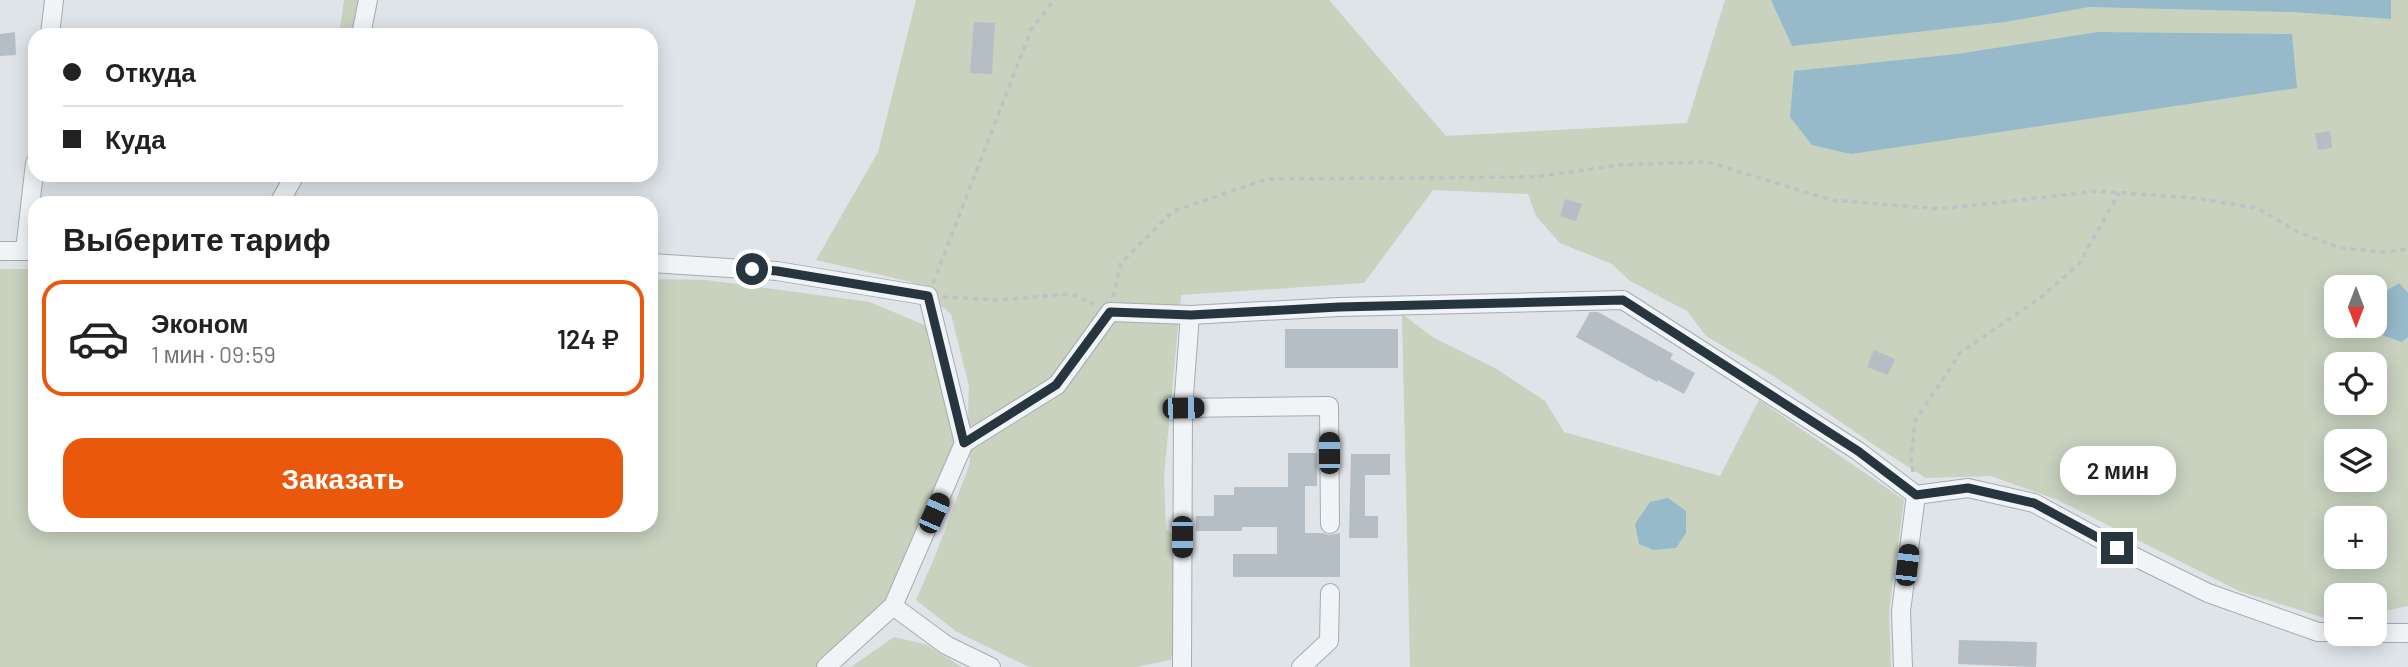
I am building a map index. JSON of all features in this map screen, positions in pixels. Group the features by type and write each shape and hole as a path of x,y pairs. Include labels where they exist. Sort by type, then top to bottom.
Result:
{"street":[{"path":"51,28 54,0"},
{"path":"362,28 368,0"},
{"path":"0,251 28,251"},
{"path":"658,263 777,271 928,296 964,443"},
{"path":"827,667 893,606 964,443 1056,385 1110,312 1191,315 1339,307 1623,300 1858,451 1916,495 1968,488 2034,503 2208,593 2324,632"},
{"path":"1182,667 1183,408 1191,315"},
{"path":"1183,408 1329,406 1330,524"},
{"path":"1903,667 1901,611 1916,495"},
{"path":"1301,667 1329,641 1330,593"},
{"path":"893,606 946,645 991,667"},
{"path":"2387,633 2408,633"}],"path":[{"path":"1054,0 1031,30 928,296 998,300 1070,294 1110,312 1121,263 1173,211 1267,179 1534,177 1620,165 1708,162 1831,200 1941,209 2098,191 2194,198 2257,208 2298,232 2340,248 2386,252 2408,249"},
{"path":"1916,495 1911,459 1915,421 1960,354 2040,298 2079,264 2119,193"}],"green space":[{"path":"344,0 359,0 353,28 340,28"},
{"path":"916,0 1329,0 1446,136 1687,123 1725,0 2408,0 2408,606 2387,610 2387,583 2324,583 2324,618 2239,591 2058,500 1991,476 1926,478 1775,377 1706,336 1687,311 1630,281 1612,264 1560,243 1536,216 1528,194 1433,190 1364,283 1181,295 1164,476 1166,529 1175,536 1177,630 1171,660 1136,667 1029,667 957,632 916,600 970,463 969,386 951,314 911,282 816,260 878,152"},
{"path":"0,269 28,269 28,532 658,532 658,279 706,280 870,302 929,327 956,443 887,601 816,667 0,667"},
{"path":"1402,314 1434,338 1495,368 1545,401 1564,432 1720,476 1759,400 1904,500 1889,611 1891,667 1410,667"},
{"path":"894,637 925,644 962,667 851,667"}],"water":[{"path":"1771,0 2391,0 2391,19 2292,12 2089,7 2005,22 1792,46"},
{"path":"2098,32 2292,34 2297,88 1851,154 1812,145 1790,117 1794,71 1957,54"},
{"path":"2399,283 2408,293 2408,337 2402,342 2387,337 2387,290"},
{"path":"1668,498 1686,511 1686,533 1676,548 1654,550 1639,544 1635,524 1650,502"}],"building":[{"path":"974,22 995,23 992,74 970,73"},
{"path":"15,32 16,55 0,56 0,34"},
{"path":"2330,131 2332,148 2318,150 2315,133"},
{"path":"1565,199 1582,204 1576,221 1560,216"},
{"path":"1590,312 1598,312 1673,354 1670,359 1695,373 1684,394 1576,337"},
{"path":"1285,329 1398,329 1398,368 1285,368"},
{"path":"1874,350 1895,359 1888,375 1867,367"},
{"path":"1288,453 1317,453 1317,486 1305,486 1305,533 1340,533 1340,577 1233,577 1233,554 1277,554 1277,527 1242,527 1242,531 1196,531 1196,516 1214,516 1214,495 1234,495 1234,487 1288,487"},
{"path":"1351,454 1390,454 1390,475 1365,475 1365,516 1378,516 1378,538 1349,538"},
{"path":"1959,640 2037,642 2036,667 1958,664"}],"route":[{"path":"752,269 928,296 964,443 1056,385 1110,312 1191,315 1339,307 1623,300 1858,451 1916,495 1968,488 2034,503 2117,548"}]}
